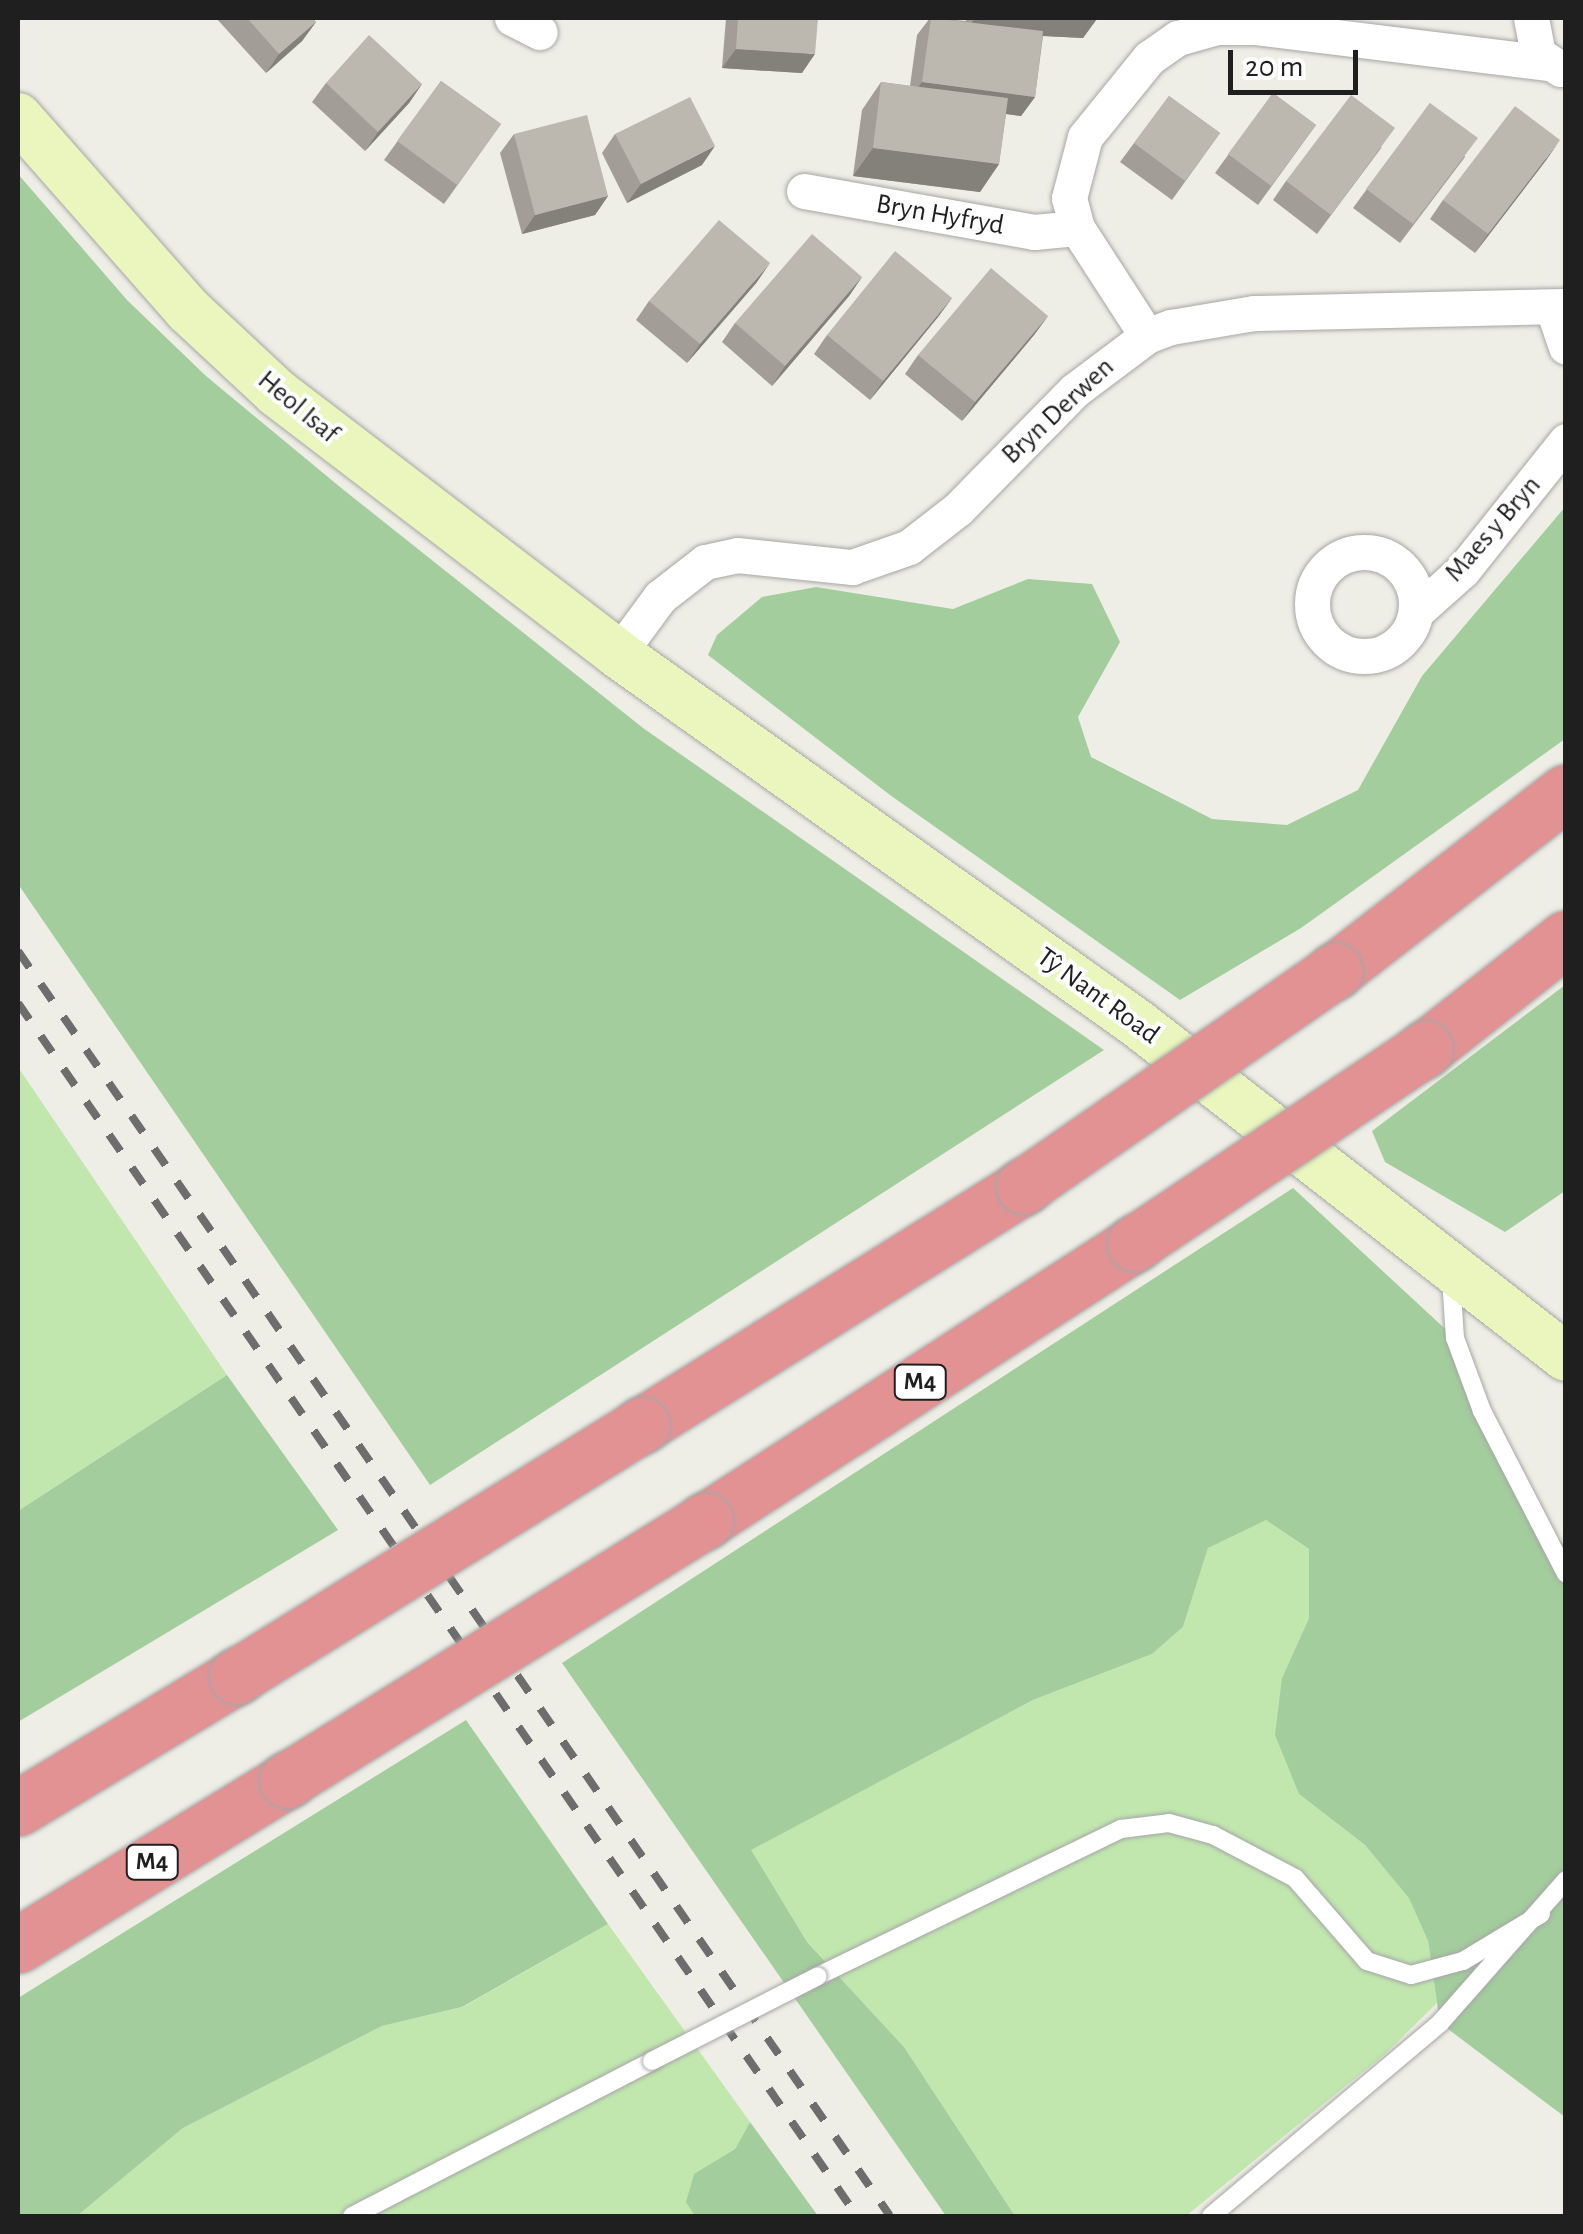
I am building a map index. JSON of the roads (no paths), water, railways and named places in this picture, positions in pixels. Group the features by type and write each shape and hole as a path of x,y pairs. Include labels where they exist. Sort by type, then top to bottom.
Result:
{"highway":[{"path":"18,1808 1024,1186 1334,971 1566,792"},
{"name":"M4","path":"18,1945 705,1521 1136,1243 1425,1049 1566,938"}],"main road":[{"name":"Heol Isaf","path":"18,117 188,310 277,393 618,654"},
{"name":"Tŷ Nant Road","path":"618,654 1138,1024 1566,1357"}],"street":[{"path":"1531,18 1531,42 1557,66"},
{"path":"1147,336 1077,228 1070,198 1086,137 1148,58 1178,38 1217,27 1254,27 1557,66"},
{"name":"Bryn Hyfryd","path":"804,190 1034,232 1077,228"},
{"path":"1559,308 1566,347"},
{"name":"Bryn Derwen","path":"618,654 660,597 705,562 737,555 852,567 909,547 958,509 1075,390 1147,336 1222,316 1559,308"},
{"name":"Maes y Bryn","path":"1416,612 1463,570 1566,441"}],"lane":[{"path":"1450,1268 1455,1338 1482,1412 1566,1574"},
{"path":"352,2216 818,1976 1121,1829 1169,1823 1213,1834 1294,1878 1367,1962 1411,1974 1463,1961 1541,1914"},
{"path":"1212,2216 1414,2047 1541,1914 1566,1880"}],"railway":[{"path":"18,951 890,2216"},
{"path":"18,1003 857,2216"}]}
